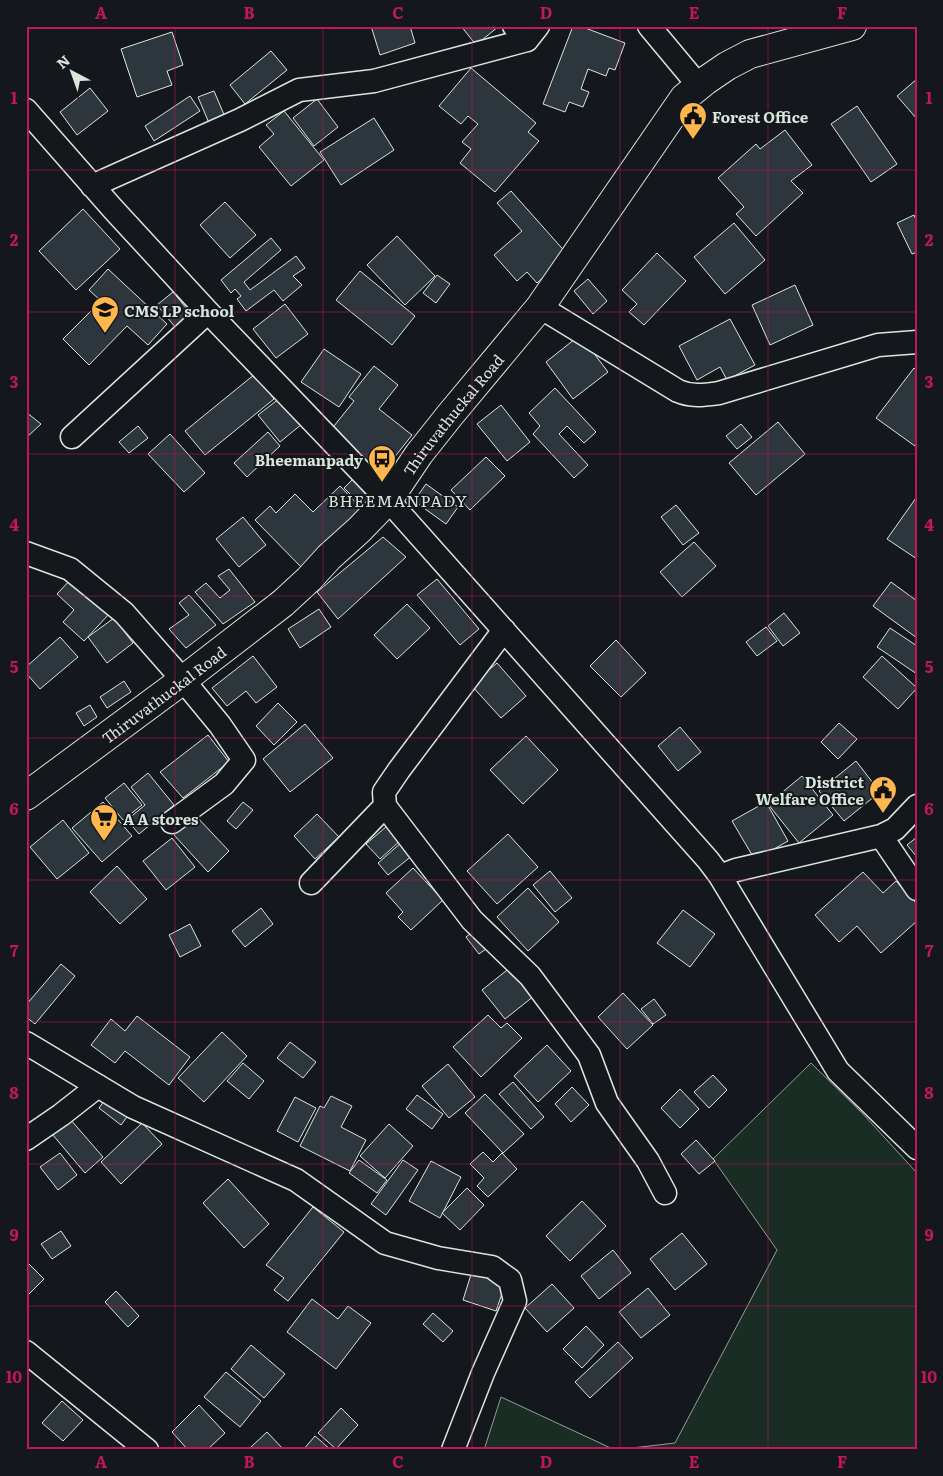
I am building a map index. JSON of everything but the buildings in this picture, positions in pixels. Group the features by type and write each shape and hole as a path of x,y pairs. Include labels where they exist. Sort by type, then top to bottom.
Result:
{"main road":[{"name":"Thiruvathuckal Road","path":"26,796 183,680 283,603 388,500 419,454 540,307 684,98 727,66 750,54 852,26"}],"street":[{"path":"649,26 699,86"},
{"path":"92,186 240,120 298,90 374,81 526,31"},
{"path":"26,110 92,186 208,312 388,500 708,860 720,876 838,1072 917,1148"},
{"path":"540,307 687,395 698,396 718,393 878,345 917,342"},
{"path":"72,437 208,312"},
{"path":"26,553 70,569 124,613 220,725 244,760 224,784 172,822"},
{"path":"504,630 394,777 384,792 385,806 472,920 530,976 590,1055 607,1103 648,1161 665,1193"},
{"path":"311,883 385,806"},
{"path":"720,876 736,870 881,836 896,829 917,806"},
{"path":"881,836 917,889"},
{"path":"26,1042 133,1107 296,1180 384,1243 438,1258 492,1267 510,1280 515,1301 482,1373 453,1450"},
{"path":"26,1139 98,1086"},
{"path":"26,1352 147,1450"}],"green space":[{"path":"811,1063 863,1114 917,1173 917,1450 615,1450 675,1443 777,1250 713,1159"},
{"path":"501,1397 615,1450 484,1450"}],"place":[{"name":"Forest Office","path":"693,140"},
{"name":"CMS LP school","path":"105,334"},
{"name":"Bheemanpady","path":"382,483"},
{"name":"District Welfare Office","path":"883,814"},
{"name":"A A stores","path":"104,842"}],"district":[{"name":"BHEEMANPADY","path":"398,500"}]}
